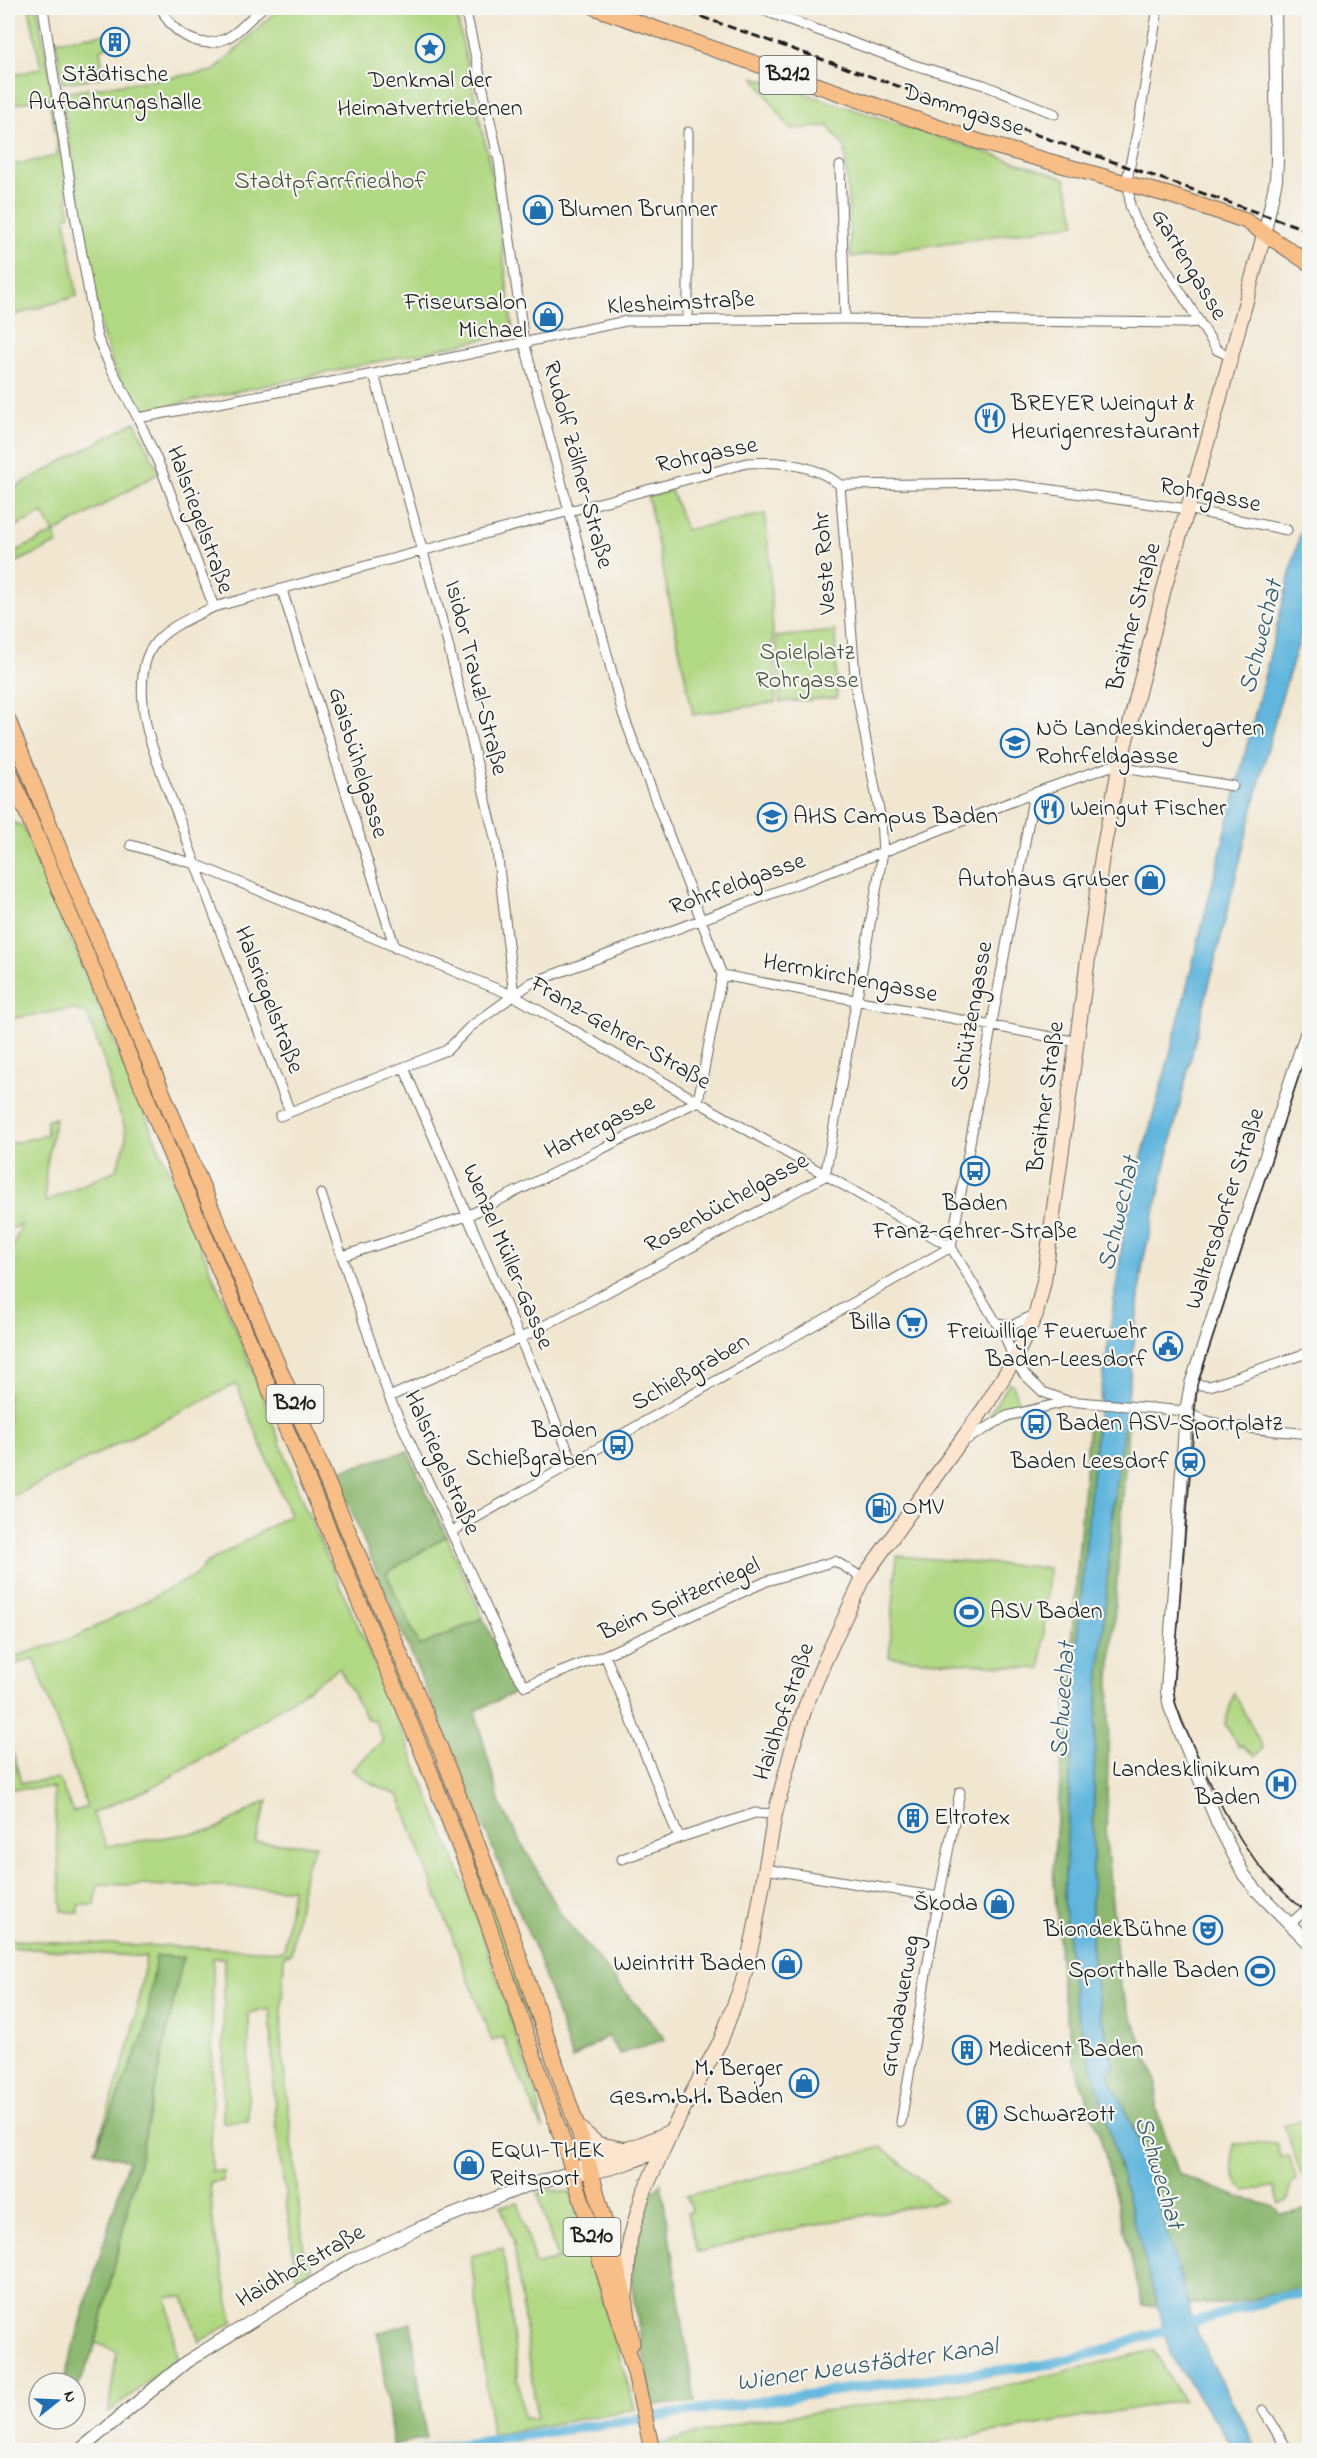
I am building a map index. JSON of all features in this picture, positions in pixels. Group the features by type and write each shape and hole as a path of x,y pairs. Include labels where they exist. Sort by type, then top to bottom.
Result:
{"main road":[{"name":"Dammgasse","path":"596,8 980,142 1172,196 1246,220 1310,264"},
{"name":"Braitner Straße","path":"956,1445 1014,1360 1036,1314 1044,1281 1102,856 1119,768 1187,509 1264,231"},
{"name":"B210","path":"8,720 58,846 440,1748 507,1921 590,2167 625,2298 635,2373"},
{"name":"B210","path":"8,768 424,1756 490,1927 573,2172 635,2373 652,2451"},
{"name":"Haidhofstraße","path":"625,2298 629,2248 638,2210 672,2130 721,2040 742,1984 754,1934 775,1814 806,1705 863,1578 956,1445"},
{"name":"Haidhofstraße","path":"577,2126 598,2144 617,2149 629,2149"},
{"name":"Haidhofstraße","path":"590,2167 657,2139 672,2130"},
{"name":"Haidhofstraße","path":"573,2172 645,2155 665,2146"}],"street":[{"name":"Halsriegelstraße","path":"43,8 95,327 111,368 138,418 162,471 214,607 183,622 150,649 143,682 143,704 147,730 195,864 290,1112"},
{"path":"162,8 174,28 188,38 208,43 221,41 232,35 262,8"},
{"name":"Rudolf Zöllner-Straße","path":"465,8 499,161 524,342 623,714 702,919"},
{"path":"757,8 914,65 984,85 1055,114"},
{"name":"Gartengasse","path":"1158,8 1128,174 1130,206 1136,221 1198,322 1217,350 1230,356"},
{"name":"Braitner Straße","path":"1264,231 1276,180 1277,160 1275,8"},
{"path":"687,132 688,320"},
{"path":"840,166 845,319"},
{"name":"Klesheimstraße","path":"138,418 374,374 626,321 845,319 1198,322"},
{"name":"Isidor Trauzl-Straße","path":"374,374 445,632 495,842 514,996"},
{"name":"Rohrgasse","path":"214,607 747,463 769,461 797,465 832,479 840,485 1004,483 1187,509 1287,530"},
{"name":"Veste Rohr","path":"840,485 855,676 881,820 883,852"},
{"name":"Gaisbühelgasse","path":"282,590 395,948"},
{"name":"Rohrfeldgasse","path":"280,1116 447,1050 470,1027 531,983 1111,766 1233,786"},
{"name":"Schützengasse","path":"951,1247 1034,793"},
{"name":"Franz-Gehrer-Straße","path":"130,845 195,864 514,996 951,1247 1024,1374 1043,1392 1067,1401"},
{"name":"Rosenbüchelgasse","path":"389,1397 521,1338 825,1176 883,852"},
{"path":"698,1101 722,975 702,919"},
{"name":"Herrnkirchengasse","path":"722,975 1078,1042"},
{"name":"Waltersdorfer Straße","path":"1310,1022 1306,1047 1191,1384 1186,1411 1167,1680 1168,1699 1234,1858 1257,1892 1310,1944"},
{"name":"Wenzel Müller-Gasse","path":"404,1068 573,1462"},
{"name":"Hartergasse","path":"343,1256 467,1216 698,1101"},
{"name":"Halsriegelstraße","path":"321,1194 389,1397 517,1674"},
{"name":"Schießgraben","path":"451,1532 951,1247"},
{"path":"996,1323 1013,1325 1036,1314"},
{"path":"1191,1384 1210,1386 1310,1352"},
{"path":"1067,1401 1186,1411 1192,1417 1211,1422 1310,1434"},
{"name":"Haidhofstraße","path":"956,1445 1008,1416 1067,1401"},
{"name":"Beim Spitzerriegel","path":"517,1674 525,1686 605,1655 767,1581 835,1561 863,1578"},
{"path":"605,1655 679,1838"},
{"name":"Grundauerweg","path":"901,2122 939,1897 960,1792"},
{"path":"622,1859 755,1813 775,1814"},
{"path":"765,1869 939,1897"},
{"path":"1290,1924 1310,1906"},
{"name":"Haidhofstraße","path":"80,2451 186,2362 351,2260 422,2227 526,2186 573,2172"},
{"path":"1263,2410 1288,2451"}],"green space":[{"path":"29,8 37,8 53,94 70,215 65,217 77,296 8,317 8,166 57,156 57,139 48,96 8,106 8,77 41,68"},
{"name":"Stadtpfarrfriedhof","path":"279,8 455,8 495,188 513,333 140,412 114,368 101,330 61,93 214,71"},
{"path":"110,33 111,45 100,50 104,77 63,83 56,41"},
{"path":"754,77 1065,178 1076,224 851,257 845,147 828,126 790,129"},
{"path":"135,422 159,473 54,533 43,513 8,530 8,491"},
{"path":"671,490 686,530 765,514 776,702 693,715 648,497"},
{"path":"54,533 58,543 8,566 8,555"},
{"name":"Spielplatz Rohrgasse","path":"835,631 837,698 780,702 776,637"},
{"path":"8,737 125,1022 126,1030 55,871 8,755"},
{"path":"8,821 23,826 251,1366 303,1503 366,1644 473,1905 539,2105 543,2129 503,2037 492,2041 399,1796 366,1780 352,1770 383,1740 375,1721 366,1718 339,1668 220,1748 151,1788 92,1813 107,1846 214,1830 268,1800 255,1842 316,1845 305,1868 291,1954 284,1955 281,2040 304,2252 313,2267 297,2280 276,2129 270,2009 249,2013 248,2121 223,2122 224,1958 213,1958 211,2171 223,2171 223,2181 210,2183 213,2226 233,2322 199,2342 184,2297 167,2297 177,2359 108,2413 117,2351 96,2343 143,2145 183,1957 156,1956 145,2032 95,2151 132,2036 146,1957 8,1947 8,1940 284,1951 292,1889 98,1884 95,1905 79,1905 79,1913 62,1911 53,1788 8,1789 8,1735 21,1783 59,1779 73,1812 87,1807 34,1658 8,1666 8,1659 78,1636 196,1575 205,1564 290,1515 236,1384 8,1499 8,1260 21,1225 8,1230 8,1144 47,1135 47,1121 55,1118 46,1170 45,1202 116,1170 126,1137 111,1090 110,1077 87,1014 73,1009 8,1019"},
{"path":"237,1292 245,1301 467,1830 549,2062 546,2062 528,2019 239,1303"},
{"path":"1009,1383 1013,1385 1020,1408 991,1418 990,1413"},
{"path":"1089,1423 1097,1423 1078,1632 1064,1897 1074,2001 1158,2305 1143,2306 1103,2147 1074,2062 1062,1987 1053,1869"},
{"path":"1122,1426 1128,1426 1110,1676 1106,1839 1120,1986 1157,2083 1156,2109 1179,2174 1238,2197 1275,2207 1281,2215 1309,2209 1309,2285 1231,2304 1188,2304 1135,2133 1109,2075 1114,2065 1098,1999 1091,1944 1095,1739 1104,1597"},
{"path":"408,1451 446,1536 386,1573 420,1646 483,1618 516,1692 475,1711 500,1804 562,1916 665,2039 620,2054 607,2036 572,2059 537,1954 335,1472"},
{"path":"446,1536 483,1618 420,1647 386,1573"},
{"name":"ASV Baden","path":"897,1556 1049,1568 1041,1669 889,1657"},
{"path":"1234,1693 1263,1748 1255,1756 1241,1745 1239,1747 1225,1724"},
{"path":"156,1956 183,1957 143,2145 96,2343 85,2371 66,2371 128,2160 95,2151 145,2032"},
{"path":"1309,2117 1309,2174 1302,2176 1284,2126"},
{"path":"1277,2143 1280,2157 1289,2156 1296,2178 1291,2185 1288,2201 1279,2204 1274,2187 1245,2191 1240,2187 1234,2176 1232,2164 1233,2144"},
{"path":"882,2147 945,2201 806,2226 698,2252 687,2213 692,2211 686,2196"},
{"path":"661,2183 695,2402 652,2405 633,2294 632,2263 645,2199"},
{"path":"551,2190 571,2193 635,2409 492,2435 471,2256 503,2248 523,2418 537,2418 514,2244 501,2206 518,2202 535,2265 557,2259 538,2193"},
{"path":"411,2323 426,2438 393,2445 378,2333"},
{"path":"1153,2350 1183,2400 894,2450 660,2450 658,2444 744,2422 1000,2387"}],"water":[{"path":"1309,498 1309,610 1277,712 1143,1261 1113,1502 1095,1739 1091,1944 1098,1999 1114,2066 1109,2076 1135,2133 1197,2334 1257,2450 1235,2450 1171,2356 1074,2001 1064,1897 1078,1632 1097,1423 1126,1215 1170,1054"}],"waterway":[{"name":"Wiener Neustädter Kanal","path":"423,2450 875,2385 1044,2365 1103,2351 1135,2339 1287,2295 1310,2293"}],"tram line":[{"path":"1310,1042 1197,1385 1173,1686 1175,1702 1182,1722 1233,1827 1248,1851 1266,1873 1310,1914"}],"railway":[{"path":"676,8 1310,231"}],"place":[{"name":"Städtische Aufbahrungshalle","path":"115,42"},
{"name":"Denkmal der Heimatvertriebenen","path":"430,48"},
{"name":"Blumen Brunner","path":"538,210"},
{"name":"Friseursalon Michael","path":"548,317"},
{"name":"BREYER Weingut & Heurigenrestaurant","path":"990,418"},
{"name":"NÖ Landeskindergarten Rohrfeldgasse","path":"1015,743"},
{"name":"Weingut Fischer","path":"1049,809"},
{"name":"AHS Campus Baden","path":"772,817"},
{"name":"Autohaus Gruber","path":"1150,880"},
{"name":"Baden Franz-Gehrer-Straße","path":"975,1171"},
{"name":"Billa","path":"912,1323"},
{"name":"Freiwillige Feuerwehr Baden-Leesdorf","path":"1168,1346"},
{"name":"Baden ASV-Sportplatz","path":"1036,1424"},
{"name":"Baden Schießgraben","path":"618,1445"},
{"name":"Baden Leesdorf","path":"1190,1462"},
{"name":"OMV","path":"881,1508"},
{"name":"ASV Baden","path":"969,1612"},
{"name":"Landesklinikum Baden","path":"1281,1784"},
{"name":"Eltrotex","path":"913,1818"},
{"name":"Škoda","path":"999,1904"},
{"name":"BiondekBühne","path":"1208,1930"},
{"name":"Weintritt Baden","path":"787,1964"},
{"name":"Sporthalle Baden","path":"1260,1971"},
{"name":"Medicent Baden","path":"967,2050"},
{"name":"M. Berger Ges.m.b.H. Baden","path":"804,2083"},
{"name":"Schwarzott","path":"982,2115"},
{"name":"EQUI-THEK Reitsport","path":"469,2165"}],"water label":[{"name":"Schwechat","path":"1262,637"},
{"name":"Schwechat","path":"1120,1214"},
{"name":"Schwechat","path":"1064,1700"},
{"name":"Schwechat","path":"1158,2173"}]}
